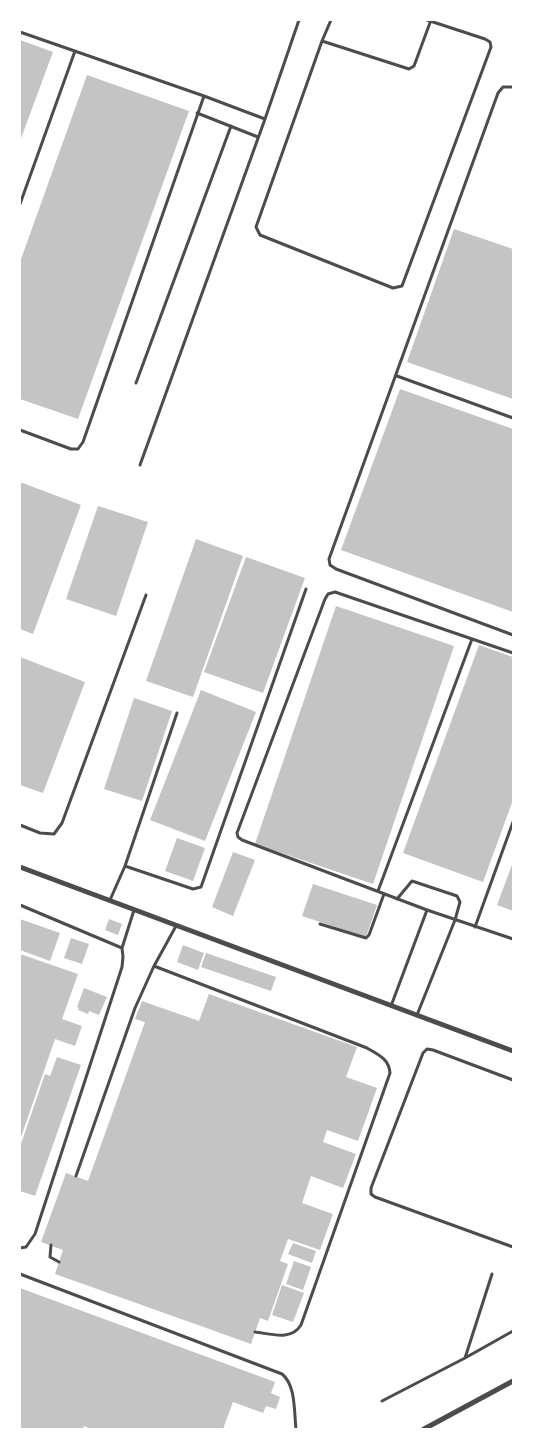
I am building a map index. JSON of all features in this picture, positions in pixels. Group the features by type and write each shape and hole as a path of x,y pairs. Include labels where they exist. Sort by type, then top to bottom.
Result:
{"street":[{"path":"20,867 513,1051"},
{"path":"424,1429 513,1382"}],"lane":[{"path":"140,465 299,20"},
{"path":"322,41 409,69 414,66 430,20 490,42 491,46 402,286 393,288 260,236 256,227 322,41 331,20"},
{"path":"20,32 265,119"},
{"path":"20,204 75,51"},
{"path":"513,87 503,87 498,93 397,376 329,559 330,565 513,635"},
{"path":"20,430 71,449 78,449 83,442 204,96"},
{"path":"197,114 258,137"},
{"path":"136,383 231,126"},
{"path":"397,376 513,418"},
{"path":"124,866 193,889 201,887 306,589"},
{"path":"513,653 335,592 328,594 237,833 238,837 242,840 427,910 513,939"},
{"path":"20,825 40,832 54,834 62,823 146,595"},
{"path":"378,891 472,639"},
{"path":"110,900 124,866 177,713"},
{"path":"475,927 513,822"},
{"path":"397,899 412,881 457,896 460,902 455,920 417,1015"},
{"path":"320,924 366,938 384,894"},
{"path":"20,905 122,948"},
{"path":"20,1248 26,1247 35,1234 122,967 122,948 134,910"},
{"path":"391,1006 427,910"},
{"path":"76,1176 135,1008 154,966 177,925"},
{"path":"154,966 367,1048 384,1058 389,1065 390,1073 301,1325 297,1332 286,1335 255,1332"},
{"path":"513,1080 427,1049 423,1053 371,1188 372,1194 375,1197 513,1247"},
{"path":"51,1245 50,1257 59,1262"},
{"path":"20,1274 282,1374 288,1379 291,1386 296,1429"},
{"path":"464,1358 492,1274"},
{"path":"382,1401 513,1331"}],"building":[{"path":"20,40 53,52 20,141"},
{"path":"87,75 189,111 78,419 20,399 20,262"},
{"path":"454,229 513,249 513,399 407,362"},
{"path":"400,389 513,429 513,612 341,550"},
{"path":"20,482 81,505 33,634 20,629"},
{"path":"98,506 148,522 116,616 66,599"},
{"path":"196,539 243,556 193,697 146,681"},
{"path":"246,557 305,578 263,693 204,672"},
{"path":"336,606 454,646 373,884 255,844"},
{"path":"479,645 513,657 513,800 483,882 403,853"},
{"path":"20,657 85,682 43,793 20,785"},
{"path":"201,690 256,712 205,841 150,820"},
{"path":"134,698 172,711 142,801 104,789"},
{"path":"177,838 205,848 193,881 165,871"},
{"path":"233,852 255,860 233,916 212,907"},
{"path":"513,862 513,911 497,905"},
{"path":"313,884 377,905 366,937 302,916"},
{"path":"20,919 60,933 50,961 20,950"},
{"path":"109,919 122,924 118,935 105,930"},
{"path":"71,938 89,944 82,964 64,958"},
{"path":"183,945 204,953 198,970 177,962"},
{"path":"206,953 276,977 271,991 201,967"},
{"path":"20,954 78,974 62,1019 82,1026 75,1046 55,1039 20,1140"},
{"path":"84,988 107,997 99,1015 89,1011 88,1014 78,1010 79,1008 77,1007"},
{"path":"209,994 357,1047 346,1077 377,1088 358,1141 327,1130 323,1142 356,1154 343,1188 311,1176 302,1203 333,1214 320,1250 288,1239 280,1261 288,1264 268,1321 260,1318 251,1344 55,1274 63,1250 41,1242 66,1173 88,1181 145,1022 135,1019 142,1001 199,1021"},
{"path":"57,1057 81,1065 35,1196 20,1191 20,1147 45,1074 50,1076"},
{"path":"293,1243 316,1251 312,1263 288,1254"},
{"path":"294,1261 311,1267 303,1290 286,1284"},
{"path":"282,1285 304,1293 293,1322 272,1315"},
{"path":"20,1288 275,1382 271,1393 280,1397 276,1409 266,1406 263,1413 233,1402 223,1429 91,1429 84,1426 83,1429 20,1429"}]}
